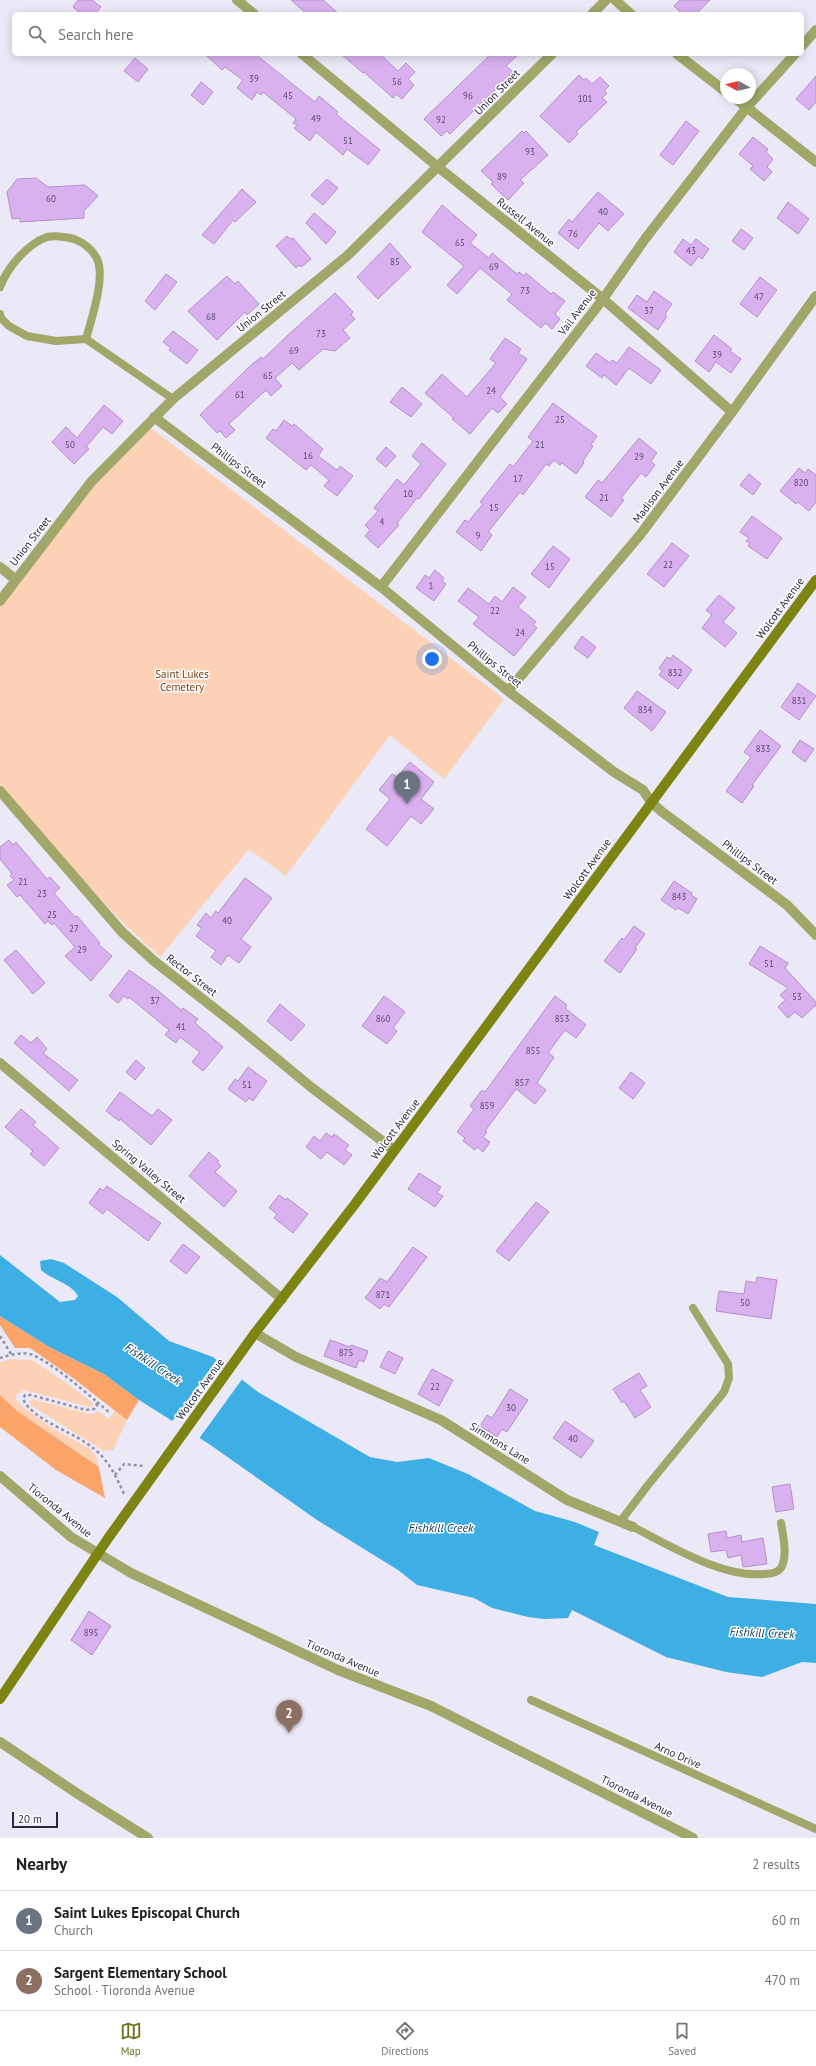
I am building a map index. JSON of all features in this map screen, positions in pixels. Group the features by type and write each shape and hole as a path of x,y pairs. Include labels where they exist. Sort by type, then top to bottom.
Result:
{"main road":[{"name":"Wolcott Avenue","path":"0,1699 109,1537 255,1333 394,1150 816,580"}],"street":[{"path":"237,0 252,12"},
{"path":"594,12 606,0"},
{"path":"615,0 629,12"},
{"path":"804,44 816,30"},
{"name":"Russell Avenue","path":"304,56 438,167 603,299 732,412"},
{"name":"Union Street","path":"0,601 92,482 154,417 173,399 347,256 550,56"},
{"path":"680,56 720,87"},
{"name":"Vail Avenue","path":"381,587 603,299 645,239 747,107 793,56"},
{"path":"743,104 816,162"},
{"name":"Madison Avenue","path":"508,691 640,535 816,296"},
{"name":"Phillips Street","path":"154,417 381,587 508,691 614,772 643,790 651,802 787,904 816,935"},
{"path":"0,567 16,580"},
{"name":"Rector Street","path":"0,791 122,932 154,961 237,1026 311,1087 394,1150"},
{"name":"Spring Valley Street","path":"0,1063 282,1299"},
{"name":"Simmons Lane","path":"255,1333 296,1357 441,1420 567,1500 633,1527"},
{"name":"Tioronda Avenue","path":"0,1476 66,1533 131,1573 338,1670 431,1706 693,1838"},
{"path":"0,1742 148,1838"}],"lane":[{"path":"0,287 17,260 36,243 48,237 62,236 77,240 88,247 97,259 100,270 94,306 86,339"},
{"path":"0,314 1,318 16,331 34,338 56,341 86,339 173,399"},
{"path":"620,1522 648,1485 724,1392 729,1378 728,1364 693,1308"},
{"name":"Simmons Lane","path":"633,1527 732,1573 756,1575 773,1574 780,1569 784,1552 781,1523"},
{"name":"Arno Drive","path":"531,1700 816,1829"}],"path":[{"path":"0,1336 11,1354"},
{"path":"0,1358 11,1354 32,1355 72,1380 109,1412"},
{"path":"96,1401 97,1406 94,1409 86,1410 32,1395 25,1395 23,1398 29,1407 53,1425 94,1448 115,1475 124,1494"},
{"path":"115,1475 124,1464 144,1466"}],"green space":[{"name":"Saint Lukes Cemetery","path":"151,428 504,699 444,779 390,735 286,876 249,849 160,957 116,916 0,788 0,601 91,482"},
{"path":"10,1359 32,1360 93,1403 93,1406 89,1407 24,1390 16,1395 16,1399 23,1407 51,1427 90,1449 96,1456 99,1467 17,1411 0,1395 0,1362"},
{"path":"32,1399 86,1413 92,1414 98,1411 109,1419 115,1411 127,1420 113,1450 104,1451 32,1406 29,1403"}],"shaded area":[{"path":"0,1316 49,1347 104,1374 139,1400 127,1420 73,1378 30,1348 15,1348 0,1325"},
{"path":"0,1395 17,1411 99,1467 105,1498 56,1470 0,1427"}],"water":[{"name":"Fishkill Creek","path":"0,1255 60,1302 75,1300 78,1296 71,1288 41,1270 40,1261 51,1259 64,1263 117,1297 169,1341 213,1357 258,1392 370,1457 397,1462 429,1458 468,1474 535,1511 575,1522 599,1532 594,1545 728,1597 816,1604 816,1663 802,1662 762,1677 726,1672 666,1657 572,1610 568,1618 544,1619 528,1617 492,1608 474,1598 417,1585 398,1570 317,1520 209,1444 139,1400 104,1374 49,1347 0,1316"}],"pier":[{"path":"218,1358 243,1378 198,1440 171,1423"}],"building":[{"path":"78,0 92,0 101,7 97,12 79,12 73,7"},
{"path":"291,0 323,0 337,12 305,12"},
{"path":"680,0 710,0 698,12 680,12 674,6"},
{"path":"207,56 258,56 315,102 319,96 338,112 336,114 380,150 368,165 347,149 343,155 316,132 310,141 294,128 297,125 293,123 296,119 263,92 261,95 257,92 252,100 237,88 243,80 225,67 222,70"},
{"path":"343,56 382,56 398,71 406,63 415,72 408,79 414,85 402,99 396,94 393,98 364,72 363,73"},
{"path":"489,56 517,56 506,66 513,72 450,134 447,131 441,136 424,119"},
{"path":"135,58 148,69 138,82 124,71"},
{"path":"579,75 584,80 586,78 592,84 600,77 609,86 604,91 607,93 602,98 607,102 576,132 578,134 569,143 540,116"},
{"path":"816,76 816,102 809,110 796,99"},
{"path":"201,82 213,92 203,105 191,95"},
{"path":"686,121 699,131 673,165 660,155"},
{"path":"522,131 524,133 526,131 548,155 520,180 524,183 508,200 491,184 493,182 481,171"},
{"path":"753,137 768,149 766,152 773,159 767,167 772,172 764,181 750,169 753,166 739,154"},
{"path":"36,178 48,187 85,185 98,196 84,211 84,218 20,222 20,218 12,219 7,192 17,179"},
{"path":"327,179 338,188 323,205 311,195"},
{"path":"242,189 256,202 235,222 233,220 214,244 202,235"},
{"path":"598,192 624,214 608,231 599,223 578,249 558,233 569,219 572,222"},
{"path":"788,202 809,219 798,234 777,218"},
{"path":"442,205 477,235 470,243 489,258 492,253 517,274 519,272 524,276 526,273 551,294 553,292 565,301 555,314 560,319 552,329 545,323 541,328 507,300 512,294 480,268 457,294 447,285 464,266 422,232"},
{"path":"314,213 336,232 326,244 306,223"},
{"path":"741,229 753,238 744,250 732,241"},
{"path":"287,236 290,239 293,238 311,259 301,267 299,265 296,268 276,246"},
{"path":"683,239 691,245 696,239 709,249 702,259 699,256 691,266 674,252"},
{"path":"390,243 411,267 378,299 357,277"},
{"path":"166,274 177,282 155,310 145,301"},
{"path":"227,276 235,284 238,281 259,304 247,315 245,312 217,340 188,311"},
{"path":"760,277 777,290 757,317 740,304"},
{"path":"654,291 672,304 665,314 667,316 658,330 628,308 637,295 647,302"},
{"path":"335,293 353,312 351,315 355,319 343,330 350,338 335,351 323,349 299,370 292,363 275,378 282,386 271,396 266,390 229,424 235,430 226,438 220,431 217,433 200,415 250,366 261,357 263,359"},
{"path":"173,331 198,350 187,364 169,350 171,348 163,342"},
{"path":"714,335 732,349 730,351 741,359 731,373 716,362 709,372 695,361"},
{"path":"505,338 521,349 518,353 527,359 500,397 507,404 498,413 492,408 470,434 425,393 442,374 467,397 496,363 490,359"},
{"path":"629,347 661,370 651,384 629,368 616,385 604,375 602,378 586,366 596,353 610,363 612,360 617,363"},
{"path":"402,387 422,404 411,417 390,402"},
{"path":"553,403 597,436 591,445 593,446 576,474 562,463 560,465 554,460 549,466 546,464 523,495 520,492 488,532 492,535 481,551 456,532 465,520 468,522 483,504 480,502 510,464 513,467 533,441 528,437"},
{"path":"104,405 123,421 112,434 103,427 86,447 89,449 74,464 52,442 66,427 77,438"},
{"path":"284,420 292,426 294,424 323,449 318,456 337,470 340,466 353,476 337,496 324,486 329,480 311,465 306,470 266,438 273,429 276,431"},
{"path":"639,438 657,453 651,461 655,465 646,477 641,473 621,498 624,500 611,517 585,497 598,480 602,483"},
{"path":"422,443 446,464 419,499 417,498 397,523 399,525 378,548 365,536 370,530 365,525 378,511 374,508 397,479 404,485 421,464 412,456"},
{"path":"386,447 396,456 386,467 376,459"},
{"path":"799,468 805,473 808,469 816,475 816,502 809,511 798,502 796,504 780,491"},
{"path":"749,474 761,484 753,495 740,485"},
{"path":"752,516 782,538 767,559 748,546 750,543 746,541 749,538 740,532"},
{"path":"672,543 689,556 664,587 647,574"},
{"path":"553,546 570,559 549,588 531,574"},
{"path":"435,570 444,578 442,581 446,584 434,601 416,588 425,575 429,578"},
{"path":"513,587 526,597 518,607 536,622 533,625 537,628 514,656 473,624 479,617 458,601 468,588 489,604 495,596 502,602"},
{"path":"719,595 735,608 723,622 737,633 725,647 702,628 712,615 706,610"},
{"path":"582,636 596,647 588,658 574,648"},
{"path":"673,655 692,670 678,689 659,675 662,671 659,668 667,657 671,659"},
{"path":"798,683 816,696 799,720 781,707"},
{"path":"637,691 666,712 652,731 624,708"},
{"path":"760,730 781,746 752,785 754,786 742,803 726,791 751,757 744,752"},
{"path":"800,740 814,749 805,762 792,752"},
{"path":"410,762 434,782 421,799 434,809 421,824 411,816 387,846 366,829 390,799 379,790 392,774 397,777"},
{"path":"9,840 13,845 16,842 47,879 50,877 60,888 54,893 75,917 77,916 100,943 98,944 112,956 91,981 65,956 75,947 54,923 52,925 48,921 45,924 20,895 17,897 7,885 14,880 10,876 12,874 0,859 0,847"},
{"path":"245,878 272,898 241,939 251,947 239,963 228,955 221,965 211,957 216,951 196,936 202,928 197,925 206,913 211,918 216,911 218,913"},
{"path":"674,881 692,893 691,895 697,899 688,914 678,908 676,910 661,900"},
{"path":"634,926 645,934 635,948 637,949 620,973 604,961 622,938 624,940"},
{"path":"760,946 788,963 785,968 816,1002 816,1005 802,1018 795,1012 788,1018 778,1007 785,1000 780,995 788,988 749,964"},
{"path":"16,950 45,983 33,994 4,960"},
{"path":"129,970 156,989 181,1010 183,1008 198,1019 195,1023 223,1047 203,1071 192,1062 200,1052 180,1037 176,1043 165,1035 169,1030 129,997 128,999 124,996 118,1003 109,996"},
{"path":"384,996 405,1012 393,1028 397,1031 387,1044 362,1026"},
{"path":"555,996 567,1005 565,1008 586,1025 576,1038 565,1030 548,1053 554,1057 537,1083 546,1090 535,1104 516,1089 485,1131 487,1132 483,1137 490,1142 483,1152 477,1147 475,1150 463,1141 465,1138 457,1132 474,1109 470,1106 482,1090 485,1092"},
{"path":"280,1004 305,1025 291,1041 267,1021"},
{"path":"21,1035 31,1043 37,1037 47,1049 43,1053 78,1080 69,1091 14,1043"},
{"path":"136,1060 145,1068 135,1080 126,1072"},
{"path":"248,1067 267,1081 253,1101 249,1098 246,1102 228,1089 235,1079 238,1081"},
{"path":"631,1072 645,1083 633,1099 619,1088"},
{"path":"120,1092 152,1116 158,1109 172,1120 151,1145 120,1119 119,1121 106,1111"},
{"path":"21,1109 36,1122 33,1125 59,1148 44,1166 30,1154 33,1151 5,1127"},
{"path":"326,1133 332,1137 334,1134 349,1145 345,1150 352,1155 344,1165 327,1152 321,1159 306,1147 314,1136 320,1141"},
{"path":"209,1152 219,1161 217,1162 221,1166 215,1172 237,1191 224,1207 189,1176"},
{"path":"419,1173 441,1187 437,1193 443,1196 435,1207 408,1189"},
{"path":"107,1186 161,1223 148,1241 107,1209 103,1214 89,1203 100,1188 103,1191"},
{"path":"279,1195 286,1200 287,1198 308,1214 293,1233 274,1218 277,1214 269,1208"},
{"path":"536,1202 549,1212 509,1261 496,1251"},
{"path":"183,1244 200,1257 186,1274 170,1261"},
{"path":"413,1247 427,1257 389,1307 384,1304 380,1309 365,1298 380,1278 387,1282"},
{"path":"757,1277 777,1280 771,1319 716,1311 719,1291 744,1294 746,1281 756,1283"},
{"path":"330,1340 368,1351 364,1362 359,1360 356,1368 324,1356"},
{"path":"388,1351 403,1358 395,1374 380,1367"},
{"path":"432,1369 453,1380 439,1406 418,1394"},
{"path":"639,1373 647,1386 640,1390 651,1407 635,1418 624,1401 622,1403 613,1389"},
{"path":"510,1389 528,1400 507,1432 502,1429 497,1437 480,1426 487,1415 492,1418"},
{"path":"565,1421 594,1441 581,1458 553,1438"},
{"path":"790,1484 794,1509 776,1512 772,1487"},
{"path":"726,1531 727,1538 741,1535 742,1542 763,1538 767,1564 743,1567 741,1555 728,1558 726,1550 711,1552 708,1534"},
{"path":"89,1611 111,1626 92,1655 71,1640"}],"place":[{"name":"Saint Lukes Episcopal Church","path":"407,804"},
{"name":"Sargent Elementary School","path":"289,1733"}]}
